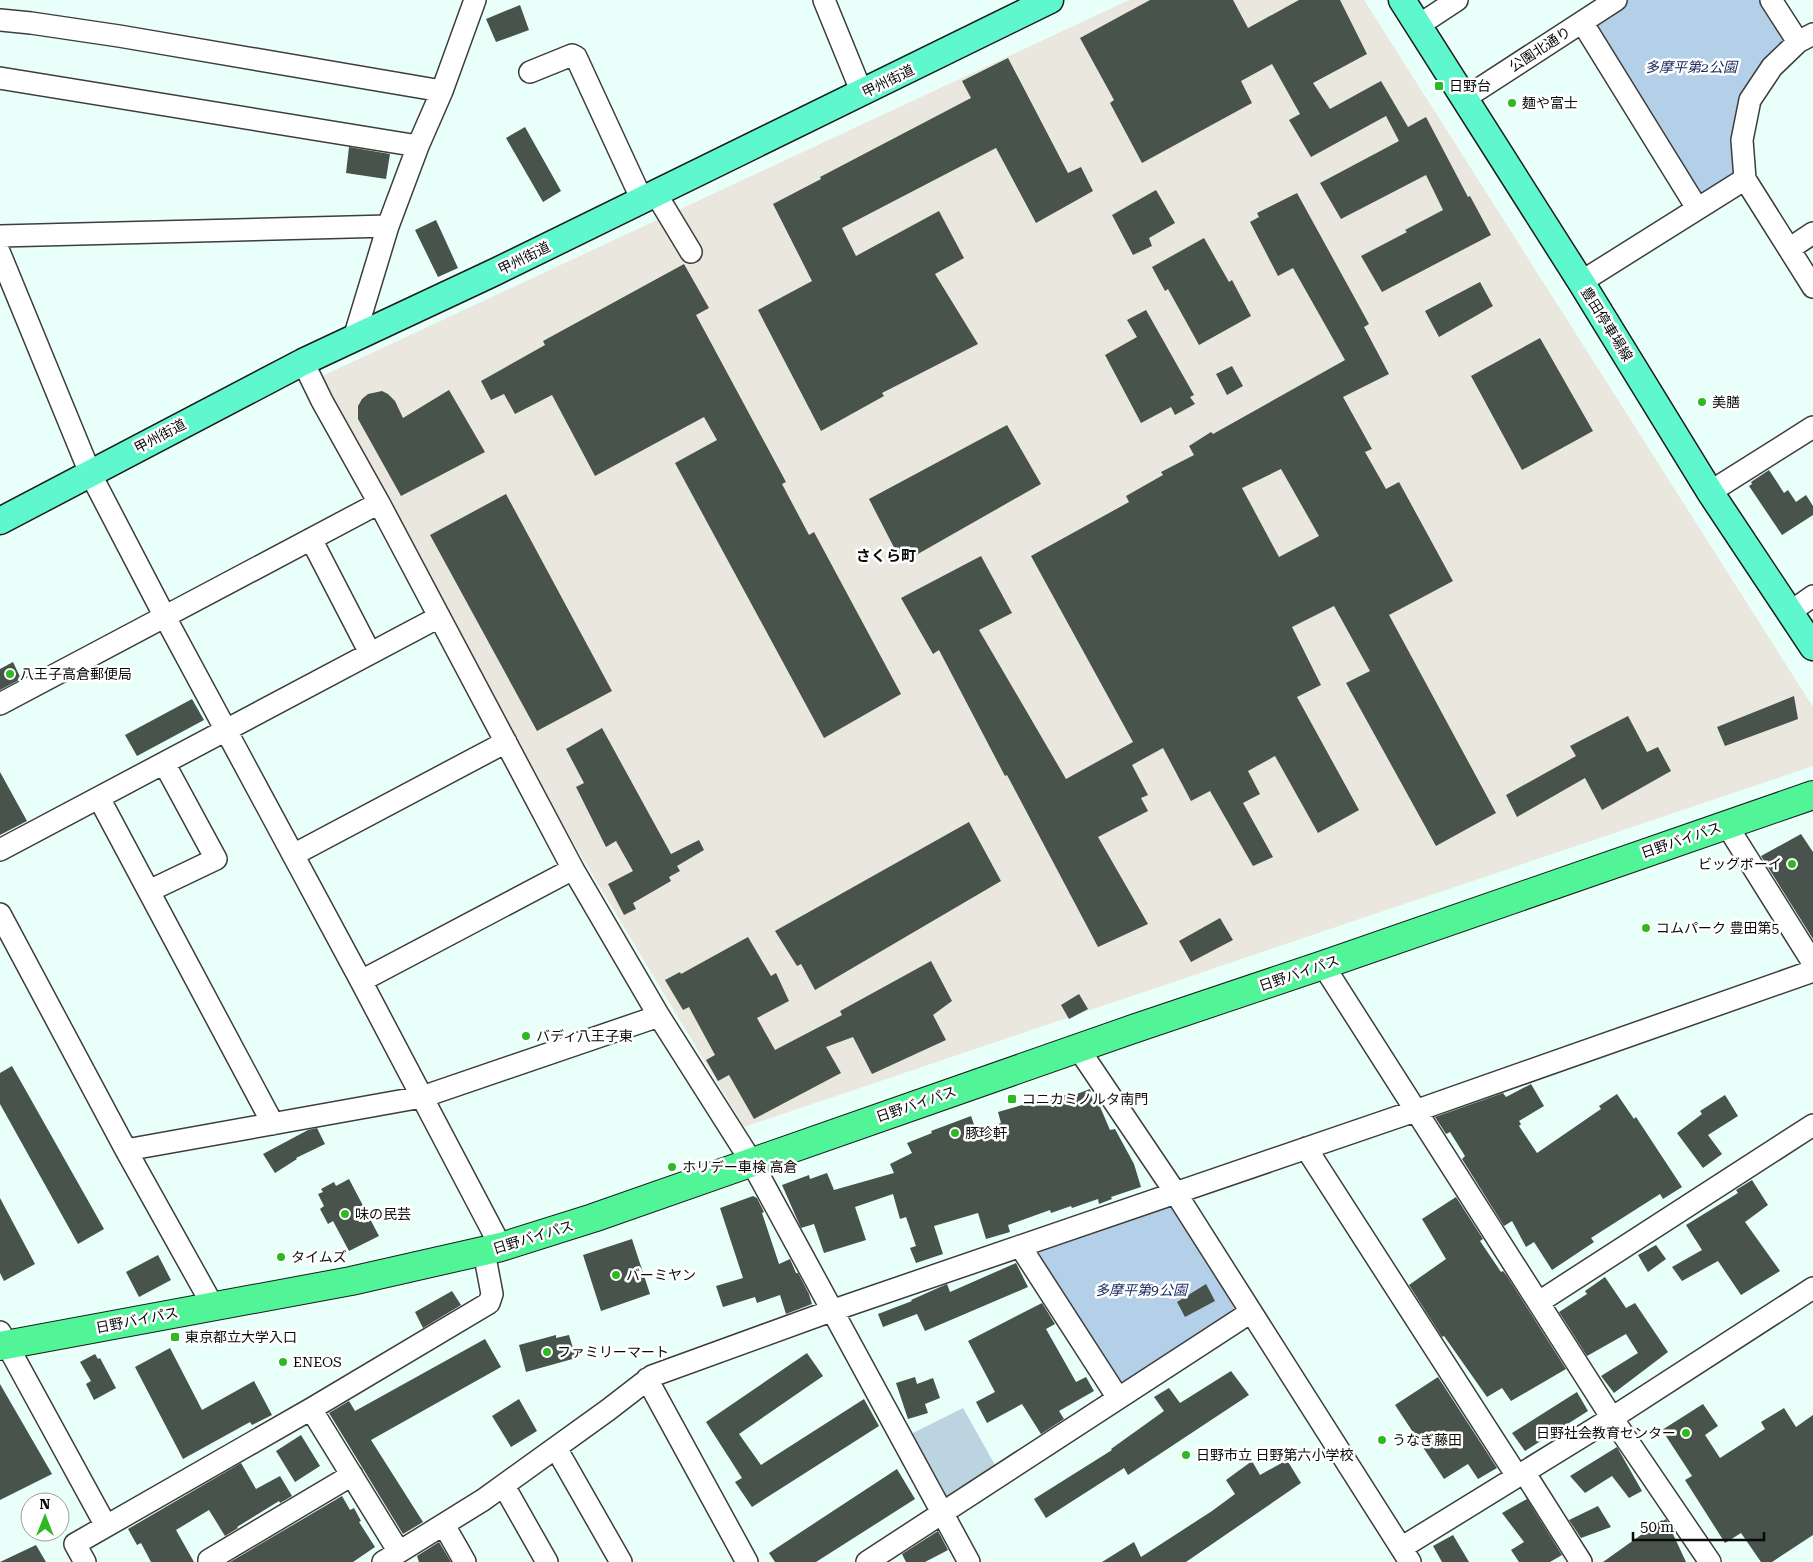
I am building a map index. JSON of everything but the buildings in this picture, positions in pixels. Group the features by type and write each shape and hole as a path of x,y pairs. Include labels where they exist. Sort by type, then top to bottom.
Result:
{"highway":[{"name":"日野バイパス","path":"2,1341 351,1281 492,1249 592,1218 1078,1048 1813,795"}],"main road":[{"name":"甲州街道","path":"0,521 303,362 399,319 1050,0"},
{"name":"豊田停車場線","path":"1402,0 1581,282 1710,492 1813,647"}],"street":[{"path":"354,338 388,226 418,146 442,91 475,0"},
{"path":"1418,25 1458,0"},
{"name":"公園北通り","path":"1464,98 1616,0"},
{"path":"1771,0 1805,38 1772,67 1750,100 1742,140 1745,179 1813,287"},
{"path":"821,10 862,93"},
{"path":"0,20 119,36 442,91"},
{"path":"1582,22 1697,208"},
{"path":"530,72 572,55 576,57 649,197 691,252"},
{"path":"0,78 418,146"},
{"path":"1581,282 1745,179"},
{"path":"0,236 388,226"},
{"path":"1789,248 1813,233"},
{"path":"0,254 90,473 164,617 294,855 422,1097 492,1249 492,1294 489,1303 311,1409 75,1544 85,1562"},
{"path":"303,362 322,401 379,503 573,868 659,1016 751,1162 791,1232 831,1311 968,1562"},
{"path":"1710,492 1813,427"},
{"path":"0,704 379,503"},
{"path":"311,539 370,653"},
{"path":"1790,612 1813,596"},
{"path":"0,850 439,616"},
{"path":"294,855 506,742"},
{"path":"149,891 216,859 164,763"},
{"path":"98,798 273,1124"},
{"path":"1726,824 1813,963"},
{"path":"361,981 573,868"},
{"path":"0,914 126,1150 213,1306"},
{"path":"1322,965 1612,1418 1710,1562"},
{"path":"311,1409 352,1475 391,1557 504,1486 652,1376 733,1345 1813,972"},
{"path":"126,1150 422,1097 659,1016"},
{"path":"1078,1048 1175,1192 1405,1555 1520,1474 1612,1418 1813,1288"},
{"path":"1539,1302 1813,1125"},
{"path":"1306,1148 1520,1474 1581,1562"},
{"path":"1020,1246 1118,1398"},
{"path":"866,1562 1251,1312"},
{"path":"2,1341 106,1526"},
{"path":"647,1379 746,1562"},
{"path":"556,1448 621,1562"},
{"path":"209,1562 352,1475"},
{"path":"504,1486 547,1562"},
{"path":"444,1525 466,1562"}],"shaded area":[{"path":"1129,0 1364,0 1813,707 1813,766 744,1127 559,819 345,419 320,377"},
{"path":"963,1408 995,1465 947,1498 911,1434"}],"green space":[{"name":"多摩平第2公園","path":"1616,0 1771,0 1798,42 1750,100 1745,179 1697,208 1582,22"},
{"name":"多摩平第9公園","path":"1164,1206 1175,1209 1237,1308 1128,1384 1114,1382 1038,1255 1039,1248"}],"place":[{"name":"日野台","path":"1439,86"},
{"name":"麺や富士","path":"1512,103"},
{"name":"美膳","path":"1702,402"},
{"name":"八王子高倉郵便局","path":"10,674"},
{"name":"ビッグボーイ","path":"1792,864"},
{"name":"コムパーク 豊田第5","path":"1646,928"},
{"name":"バディ八王子東","path":"526,1036"},
{"name":"コニカミノルタ南門","path":"1012,1099"},
{"name":"豚珍軒","path":"955,1133"},
{"name":"ホリデー車検 高倉","path":"672,1167"},
{"name":"味の民芸","path":"345,1214"},
{"name":"タイムズ","path":"281,1257"},
{"name":"バーミヤン","path":"616,1275"},
{"name":"東京都立大学入口","path":"175,1337"},
{"name":"ファミリーマート","path":"547,1352"},
{"name":"ENEOS","path":"283,1362"},
{"name":"日野社会教育センター","path":"1686,1433"},
{"name":"うなぎ藤田","path":"1382,1440"},
{"name":"日野市立 日野第六小学校","path":"1186,1455"}],"district":[{"name":"さくら町","path":"886,556"}]}
